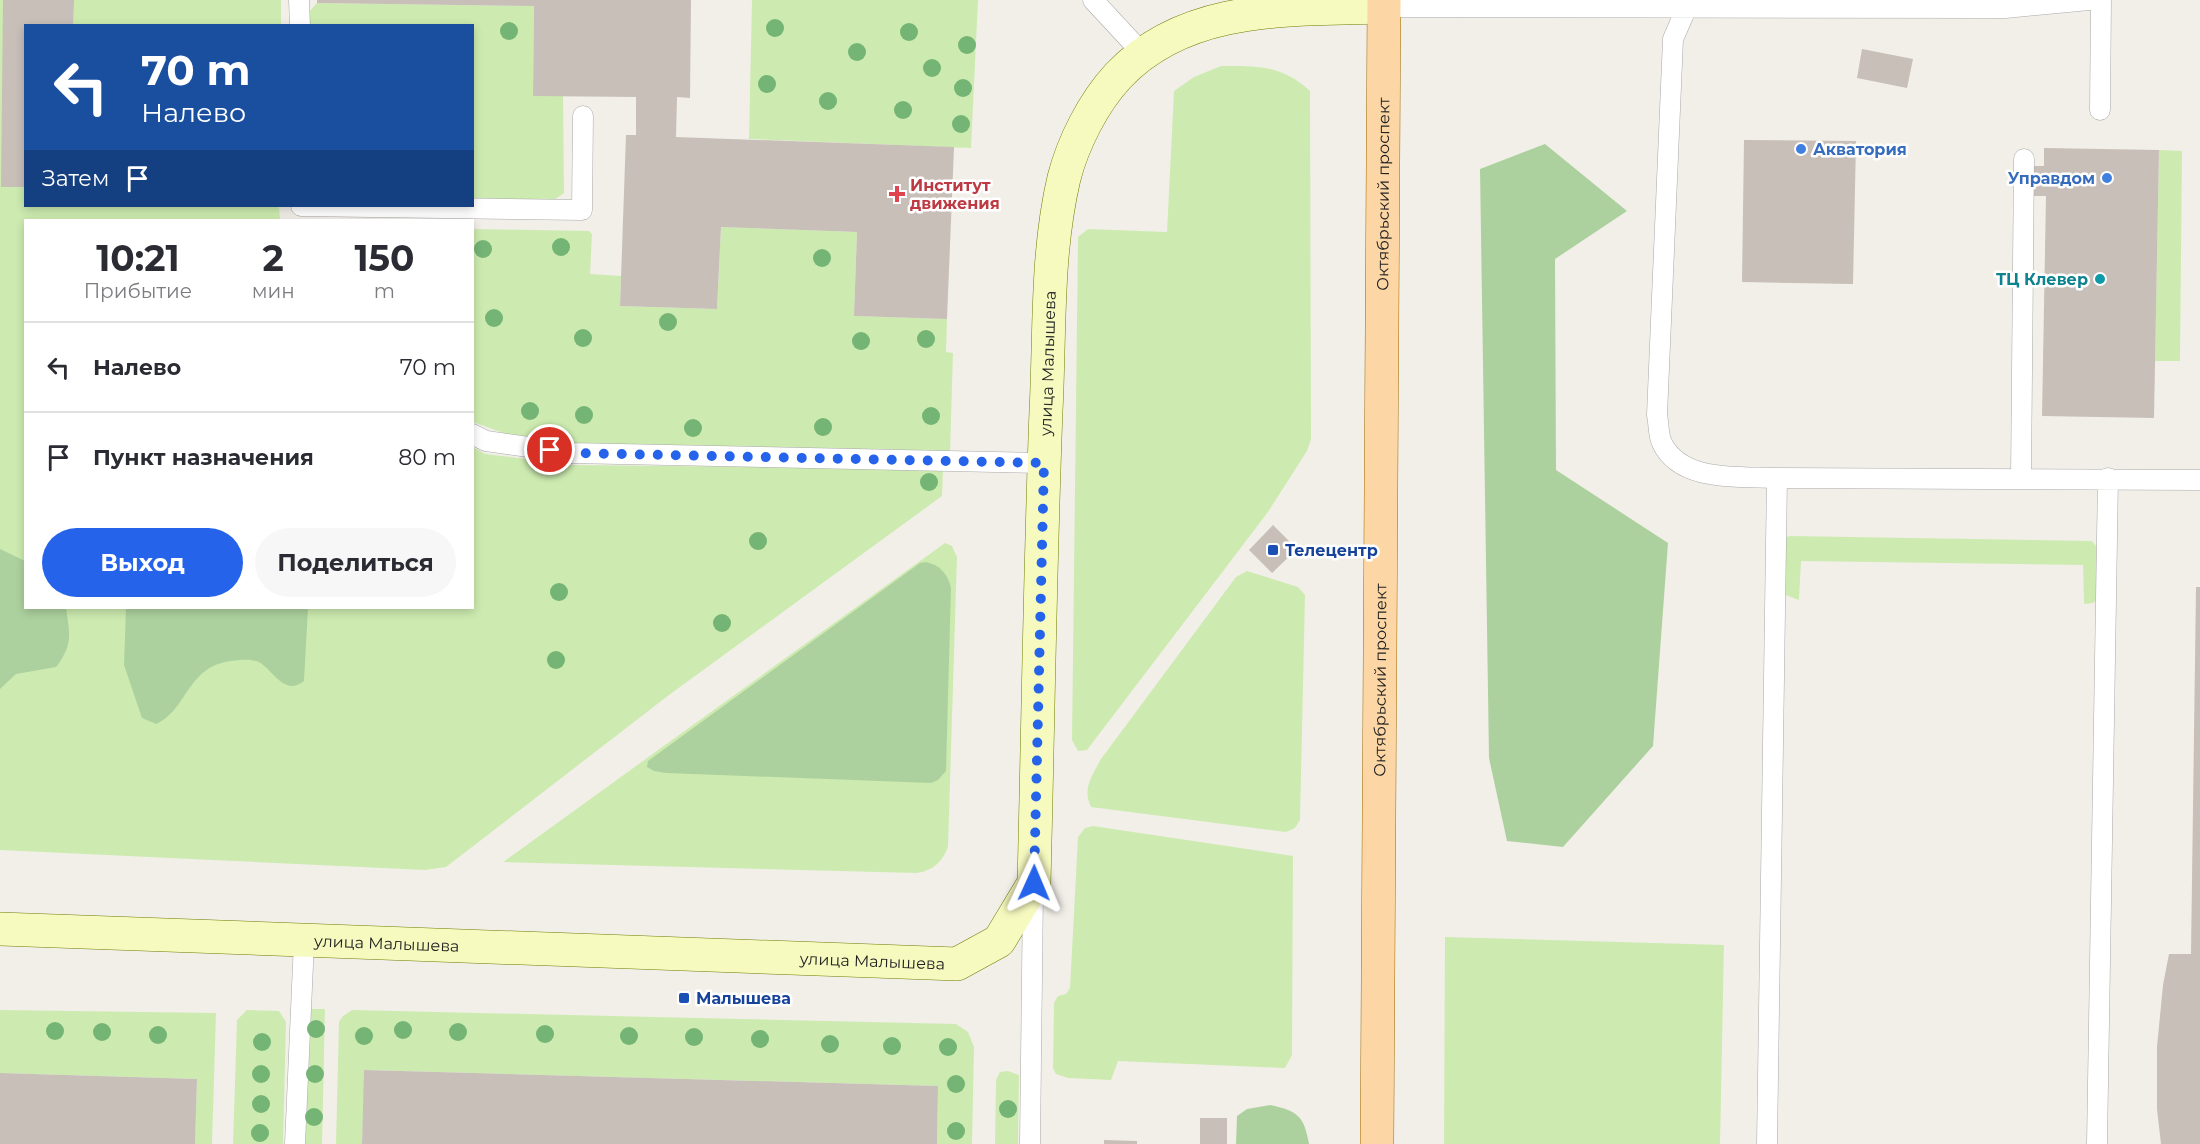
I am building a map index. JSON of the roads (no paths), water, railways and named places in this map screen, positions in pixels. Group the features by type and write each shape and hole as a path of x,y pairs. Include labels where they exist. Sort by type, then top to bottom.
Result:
{"main road":[{"name":"Октябрьский проспект","path":"1377,1144 1384,3"}],"street":[{"name":"улица Малышева","path":"0,929 304,942 957,964 999,941 1034,883 1044,463 1054,237 1065,176 1087,120 1118,76 1167,38 1218,19 1279,11 1384,3"}],"lane":[{"path":"299,0 300,24"},
{"path":"1093,0 1144,55"},
{"path":"1384,3 1871,4 2005,8 2089,0"},
{"path":"2100,0 2100,110"},
{"path":"1688,4 1673,39 1657,415 1661,442 1678,464 1705,472 1777,478 2200,480"},
{"path":"371,207 582,210 584,116"},
{"path":"2021,478 2024,159"},
{"path":"474,435 486,441 571,453 1044,463"},
{"path":"1767,1144 1777,478"},
{"path":"2097,1144 2108,478"},
{"path":"1030,1144 1034,883"},
{"path":"295,1144 304,942"}],"place":[{"name":"Акватория","path":"1801,149"},
{"name":"Управдом","path":"2107,178"},
{"name":"Институт движения","path":"897,194"},
{"name":"ТЦ Клевер","path":"2100,279"},
{"name":"Телецентр","path":"1273,550"},
{"name":"Малышева","path":"684,998"}]}
